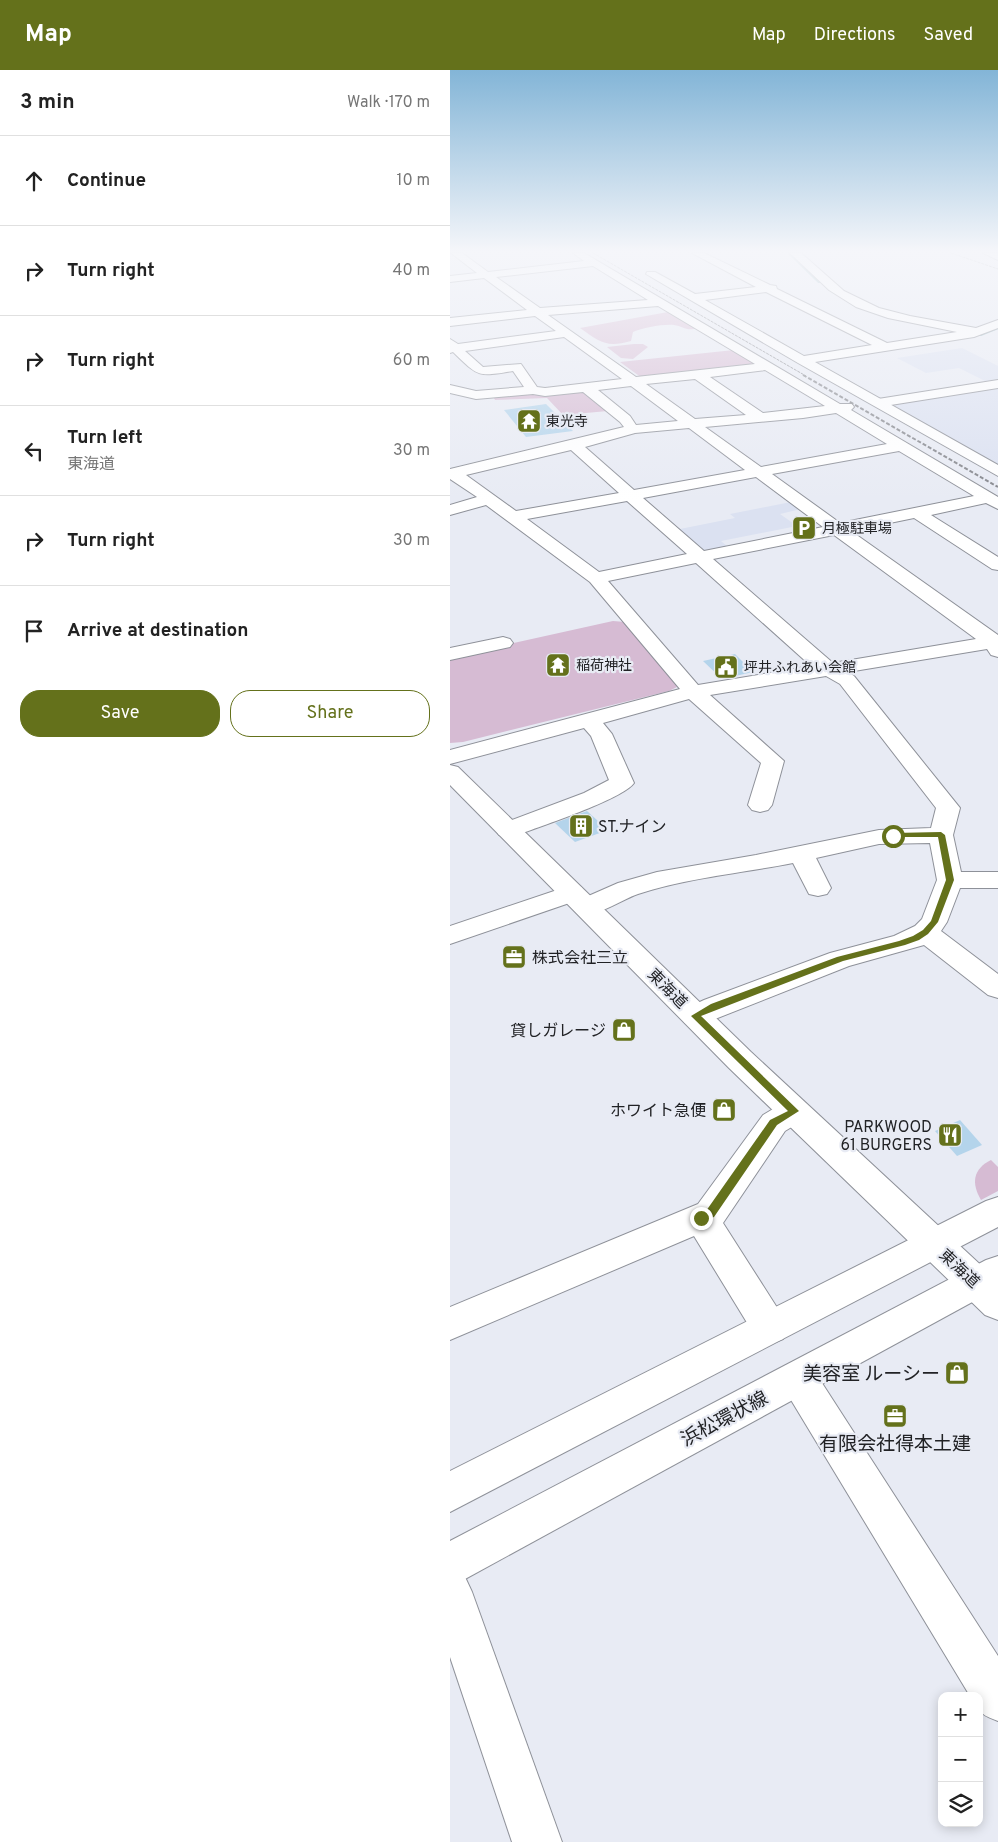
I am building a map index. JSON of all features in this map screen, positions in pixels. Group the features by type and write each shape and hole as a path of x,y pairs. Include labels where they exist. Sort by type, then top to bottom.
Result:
{"street":[{"path":"452,347 545,336"},
{"path":"571,336 996,644"},
{"path":"718,336 993,501"},
{"path":"759,336 998,471"},
{"path":"862,336 885,347"},
{"path":"802,360 955,336"},
{"path":"452,347 479,370 488,371 516,367 533,390"},
{"path":"450,389 476,395 533,390 545,392 770,366"},
{"path":"699,375 760,418"},
{"path":"452,474 574,446 632,429 760,418 878,403 998,384"},
{"path":"586,387 625,419 632,429"},
{"path":"574,446 821,664 847,680 948,808 941,835 950,880 934,922 925,932 916,938 902,943 840,959 714,1006 695,1016"},
{"path":"513,517 900,446"},
{"path":"452,474 596,578 693,692 772,761 760,805"},
{"path":"450,510 489,499"},
{"path":"596,578 917,513 993,501"},
{"path":"917,513 998,566"},
{"path":"450,654 503,643"},
{"path":"450,757 693,692 996,644"},
{"path":"508,830 592,798 622,783 601,734 589,720"},
{"name":"東海道","path":"450,772 695,1016 794,1111 934,1244 991,1286"},
{"path":"450,935 647,882 802,854 878,837 941,835"},
{"path":"802,854 818,888"},
{"path":"950,880 998,880"},
{"path":"925,932 998,988"},
{"path":"450,1324 710,1214 774,1123 794,1111"},
{"path":"450,1492 998,1211"},
{"path":"701,1218 770,1328"},
{"name":"浜松環状線","path":"450,1564 798,1378 991,1286"},
{"path":"798,1378 998,1698"},
{"path":"450,1592 537,1842"}],"shaded area":[{"path":"592,336 632,336 631,341 615,344 598,340"},
{"path":"643,344 648,347 633,359 621,358 607,347"},
{"path":"962,348 998,366 998,380 987,382 959,368 926,373 897,358"},
{"path":"734,350 760,365 642,378 620,362"},
{"path":"998,387 998,468 885,405"},
{"path":"583,391 608,411 563,415 547,398 495,400 493,396"},
{"path":"791,502 801,509 780,514 797,526 721,541 728,547 706,552 699,551 675,530 735,518 730,514"},
{"path":"613,621 625,622 676,681 677,687 669,691 463,742 450,743 450,657"},
{"path":"991,1160 998,1167 998,1191 981,1200 975,1182 977,1172"}],"building":[{"name":"東光寺","path":"546,404 573,431 526,437 504,410"},
{"name":"坪井ふれあい会館","path":"735,654 753,672 722,679 703,661"},
{"name":"ST.ナイン","path":"587,811 608,830 575,842 555,823"},
{"name":"PARKWOOD 61 BURGERS","path":"960,1120 982,1145 957,1156 935,1131"}],"railway":[{"path":"736,336 806,376"},
{"path":"803,375 998,487"}],"place":[{"name":"東光寺","path":"529,421"},
{"name":"月極駐車場","path":"804,528"},
{"name":"稲荷神社","path":"558,665"},
{"name":"坪井ふれあい会館","path":"726,667"},
{"name":"ST.ナイン","path":"581,826"},
{"name":"株式会社三立","path":"514,957"},
{"name":"貸しガレージ","path":"624,1030"},
{"name":"ホワイト急便","path":"724,1110"},
{"name":"PARKWOOD 61 BURGERS","path":"950,1135"},
{"name":"美容室 ルーシー","path":"957,1373"},
{"name":"有限会社得本土建","path":"895,1416"}],"route":[{"path":"701,1218 710,1214 774,1123 794,1111 695,1016 714,1006 840,959 902,943 916,938 925,932 934,922 950,880 941,835 893,836"}]}
